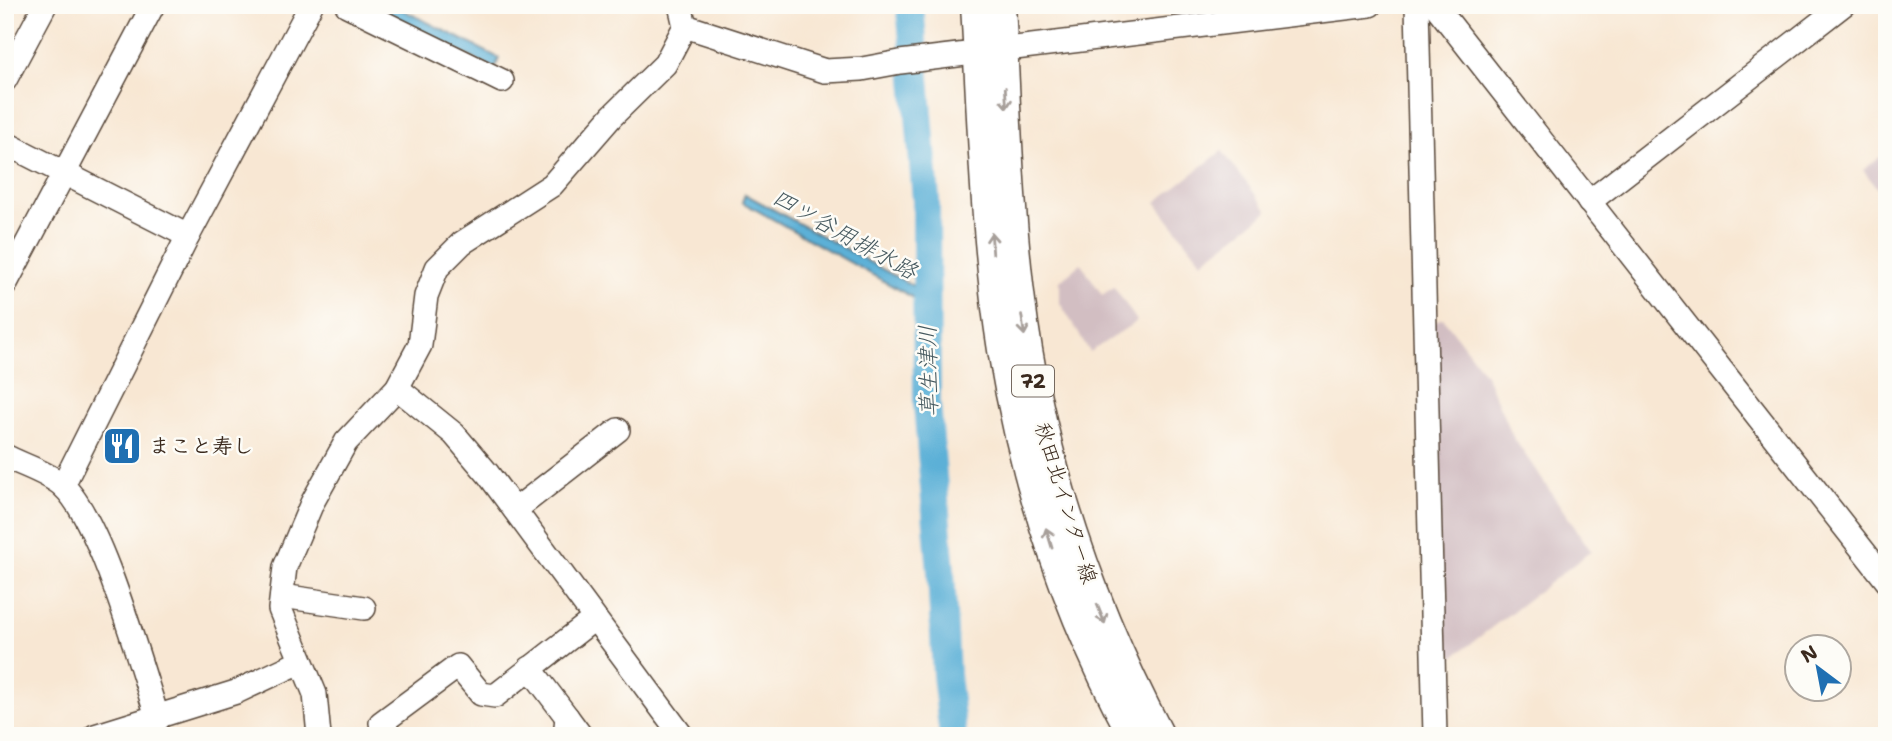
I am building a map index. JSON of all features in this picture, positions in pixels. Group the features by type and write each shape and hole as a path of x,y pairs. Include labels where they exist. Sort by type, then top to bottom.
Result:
{"main road":[{"name":"秋田北インター線","path":"976,5 991,53 1019,293 1046,442 1090,587 1115,649 1159,736"},
{"name":"秋田北インター線","path":"1000,5 991,53 998,306 1021,435 1063,581 1082,629 1134,736"}],"street":[{"path":"5,80 45,5"},
{"path":"5,285 153,5"},
{"path":"62,485 188,236 311,5"},
{"path":"348,5 502,80"},
{"path":"319,736 314,694 280,609 285,567 312,503 346,442 397,388 420,345 426,296 437,268 463,243 552,186 612,116 665,64 683,16 825,71 862,69 900,62 1370,5"},
{"path":"1417,5 1435,736"},
{"path":"1435,5 1887,581"},
{"path":"1589,202 1843,5"},
{"path":"5,143 188,236"},
{"path":"397,388 454,434 515,510 682,736"},
{"path":"515,510 618,430"},
{"path":"5,456 62,485 85,518 101,553 158,719"},
{"path":"282,596 364,608"},
{"path":"390,736 381,723 458,666 481,694 495,696 594,619"},
{"path":"95,736 158,719 236,692 300,662"},
{"path":"530,668 566,726 581,736"}],"shaded area":[{"path":"1222,151 1268,211 1202,262 1156,202"},
{"path":"1887,152 1887,201 1863,170"},
{"path":"1081,263 1102,295 1114,287 1137,321 1090,352 1060,303 1060,281"},
{"path":"1443,318 1485,374 1513,437 1591,551 1439,668 1433,322"}],"water":[{"path":"362,5 393,5 499,58 495,69"},
{"name":"四ツ谷用排水路","path":"745,194 928,294 928,306 742,202"}],"waterway":[{"name":"草生津川","path":"910,5 926,200 927,404 941,572 946,675 953,736"}],"place":[{"name":"まこと寿し","path":"122,446"}]}
